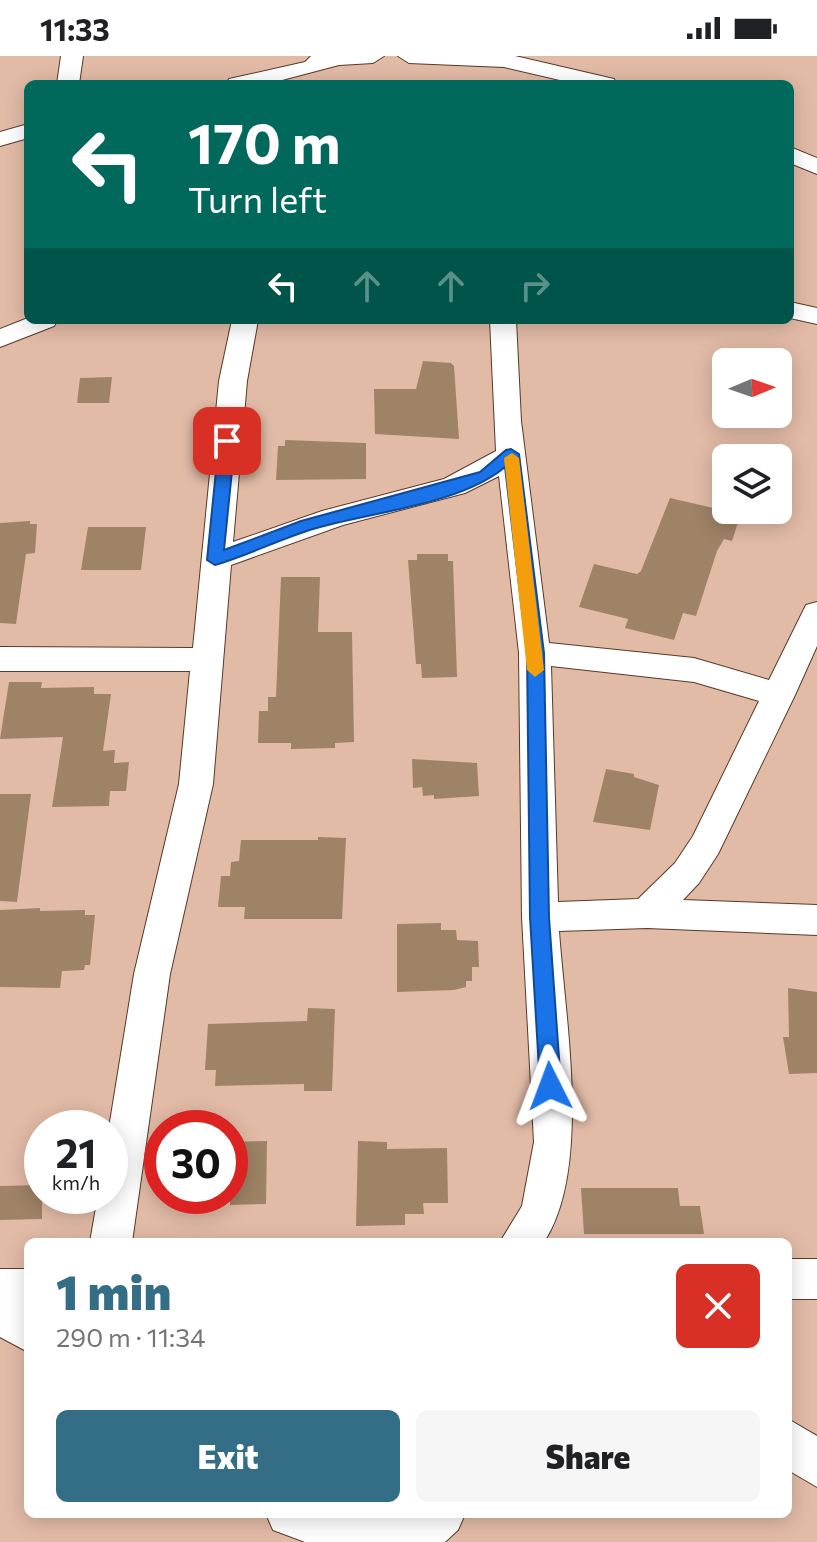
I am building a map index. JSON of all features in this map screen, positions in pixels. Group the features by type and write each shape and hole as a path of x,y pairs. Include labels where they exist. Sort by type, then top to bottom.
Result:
{"street":[{"path":"69,80 72,56"},
{"path":"252,80 318,62 373,56"},
{"path":"409,56 504,60 589,80"},
{"path":"0,139 24,132"},
{"path":"0,150 24,147"},
{"path":"794,156 817,167"},
{"path":"794,311 817,316"},
{"path":"0,339 36,324"},
{"path":"112,1238 152,974 196,784 233,381 244,324"},
{"path":"503,324 511,454 535,653 540,917 554,1142 541,1212 524,1238"},
{"path":"215,560 307,525 444,490 485,476 511,454"},
{"path":"647,913 687,873 706,844 817,613"},
{"path":"535,653 606,658 694,670 779,695"},
{"path":"0,659 205,660"},
{"path":"540,917 647,913 817,920"},
{"path":"792,1279 817,1279"},
{"path":"0,1289 24,1289"},
{"path":"0,1313 24,1328"},
{"path":"792,1444 817,1465"},
{"path":"301,1518 376,1542"},
{"path":"392,1542 394,1518"},
{"path":"412,1542 438,1518"}],"building":[{"path":"423,361 451,363 454,366 459,439 375,434 374,389 416,389"},
{"path":"112,377 109,403 77,403 80,378"},
{"path":"285,440 366,443 366,479 276,480 278,446 285,446"},
{"path":"670,498 712,508 712,524 737,524 732,541 724,539 717,551 696,616 683,613 674,640 625,628 628,619 579,607 594,564 637,574 641,571"},
{"path":"30,521 30,524 37,524 35,553 26,554 16,624 0,623 0,523"},
{"path":"88,527 146,527 141,570 81,570"},
{"path":"417,554 448,554 448,561 453,561 457,677 422,678 421,664 416,664 408,560 417,560"},
{"path":"281,577 320,577 318,632 352,632 354,742 335,743 335,748 291,749 291,743 258,743 259,711 268,711 268,697 276,697"},
{"path":"9,682 42,682 41,688 94,687 94,694 111,694 103,751 115,750 114,763 129,762 126,791 110,791 109,806 52,807 63,737 0,739"},
{"path":"412,759 477,763 479,796 434,799 434,795 423,796 422,787 413,788"},
{"path":"606,769 634,774 634,777 659,785 650,830 593,822"},
{"path":"0,794 31,794 17,902 0,901"},
{"path":"318,837 346,838 342,919 244,919 245,907 218,907 221,876 230,876 231,862 239,861 241,840 318,840"},
{"path":"40,908 40,911 85,910 85,915 95,915 90,965 85,965 84,970 62,971 60,988 0,987 0,910"},
{"path":"441,923 441,930 456,930 457,940 478,941 479,967 472,967 472,981 466,981 466,987 454,990 397,992 397,924"},
{"path":"788,988 817,992 817,1073 789,1074 783,1037 789,1037"},
{"path":"308,1008 335,1009 332,1091 304,1091 304,1084 215,1086 216,1070 205,1070 208,1024 307,1021"},
{"path":"267,1141 266,1204 248,1204 248,1142"},
{"path":"358,1141 387,1142 387,1149 447,1148 448,1203 423,1203 424,1214 405,1214 405,1225 356,1226"},
{"path":"24,1185 24,1214 42,1214 42,1219 0,1220 0,1186"},
{"path":"581,1188 678,1188 680,1206 700,1206 704,1234 584,1234"}],"slow traffic":[{"path":"512,458 535,670"}],"route":[{"path":"227,441 215,560 307,525 444,490 485,476 511,454 535,653 540,917 550,1086"}]}
